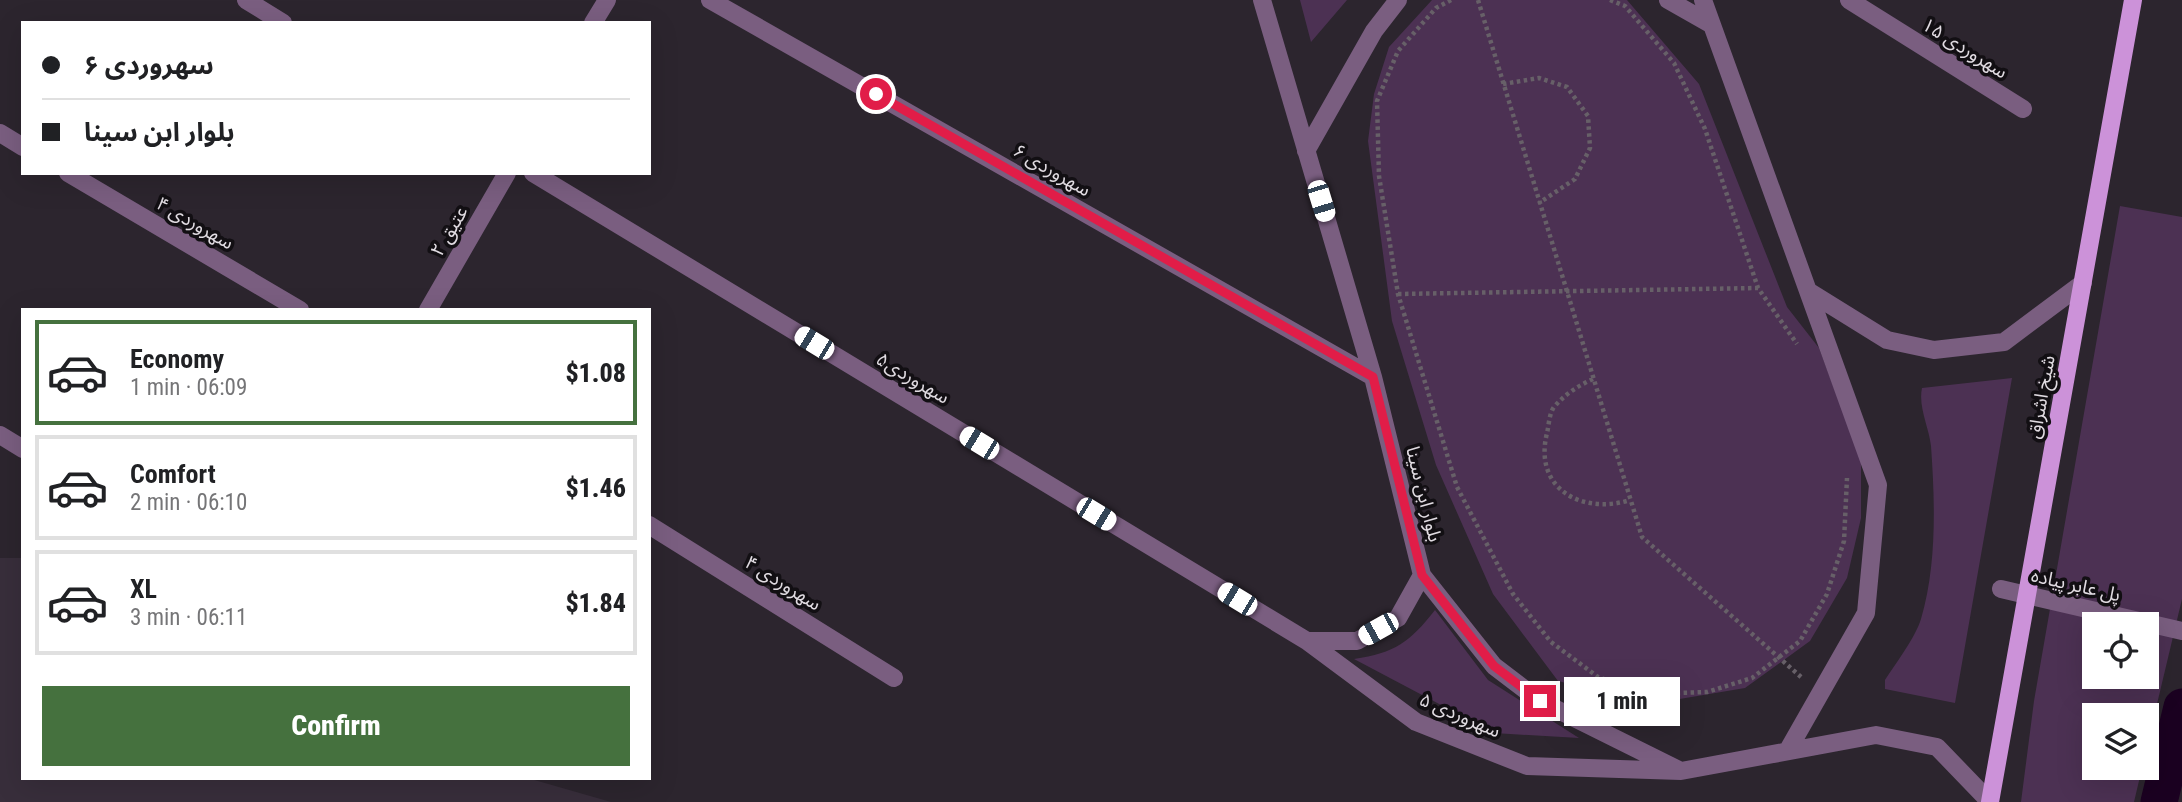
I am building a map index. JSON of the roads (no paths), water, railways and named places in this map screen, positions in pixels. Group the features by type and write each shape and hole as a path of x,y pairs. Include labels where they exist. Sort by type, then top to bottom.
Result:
{"main road":[{"name":"شیخ اشراق","path":"1990,802 2133,0"}],"street":[{"path":"246,0 280,21"},
{"path":"594,21 607,0"},
{"name":"سهروردی ۶","path":"710,0 1373,377"},
{"name":"بلوار ابن سینا","path":"1262,0 1373,377 1422,575 1494,666 1512,680 1540,701 1681,771"},
{"path":"1306,151 1374,31 1398,0"},
{"path":"1668,0 1712,25"},
{"path":"1703,0 1878,485 1866,613 1788,750"},
{"name":"سهروردی ۱۵","path":"1849,0 2023,109"},
{"path":"0,133 21,146"},
{"name":"سهروردی ۴","path":"71,175 297,308"},
{"name":"عتیق ۲","path":"429,308 506,175"},
{"name":"سهروردی۵","path":"536,175 1307,641"},
{"path":"1808,291 1887,340 1934,350 2004,342 2083,283"},
{"path":"0,435 21,448"},
{"name":"سهروردی ۴","path":"651,526 894,678"},
{"path":"1307,641 1357,641 1388,624 1398,618 1422,575"},
{"name":"پل عابر پیاده","path":"2001,589 2182,631"},
{"name":"سهروردی ۵","path":"1307,641 1416,722 1527,766 1681,771"},
{"path":"1681,771 1876,735 1937,747 1990,802"}],"waterway":[{"path":"2159,802 2182,707"}]}
